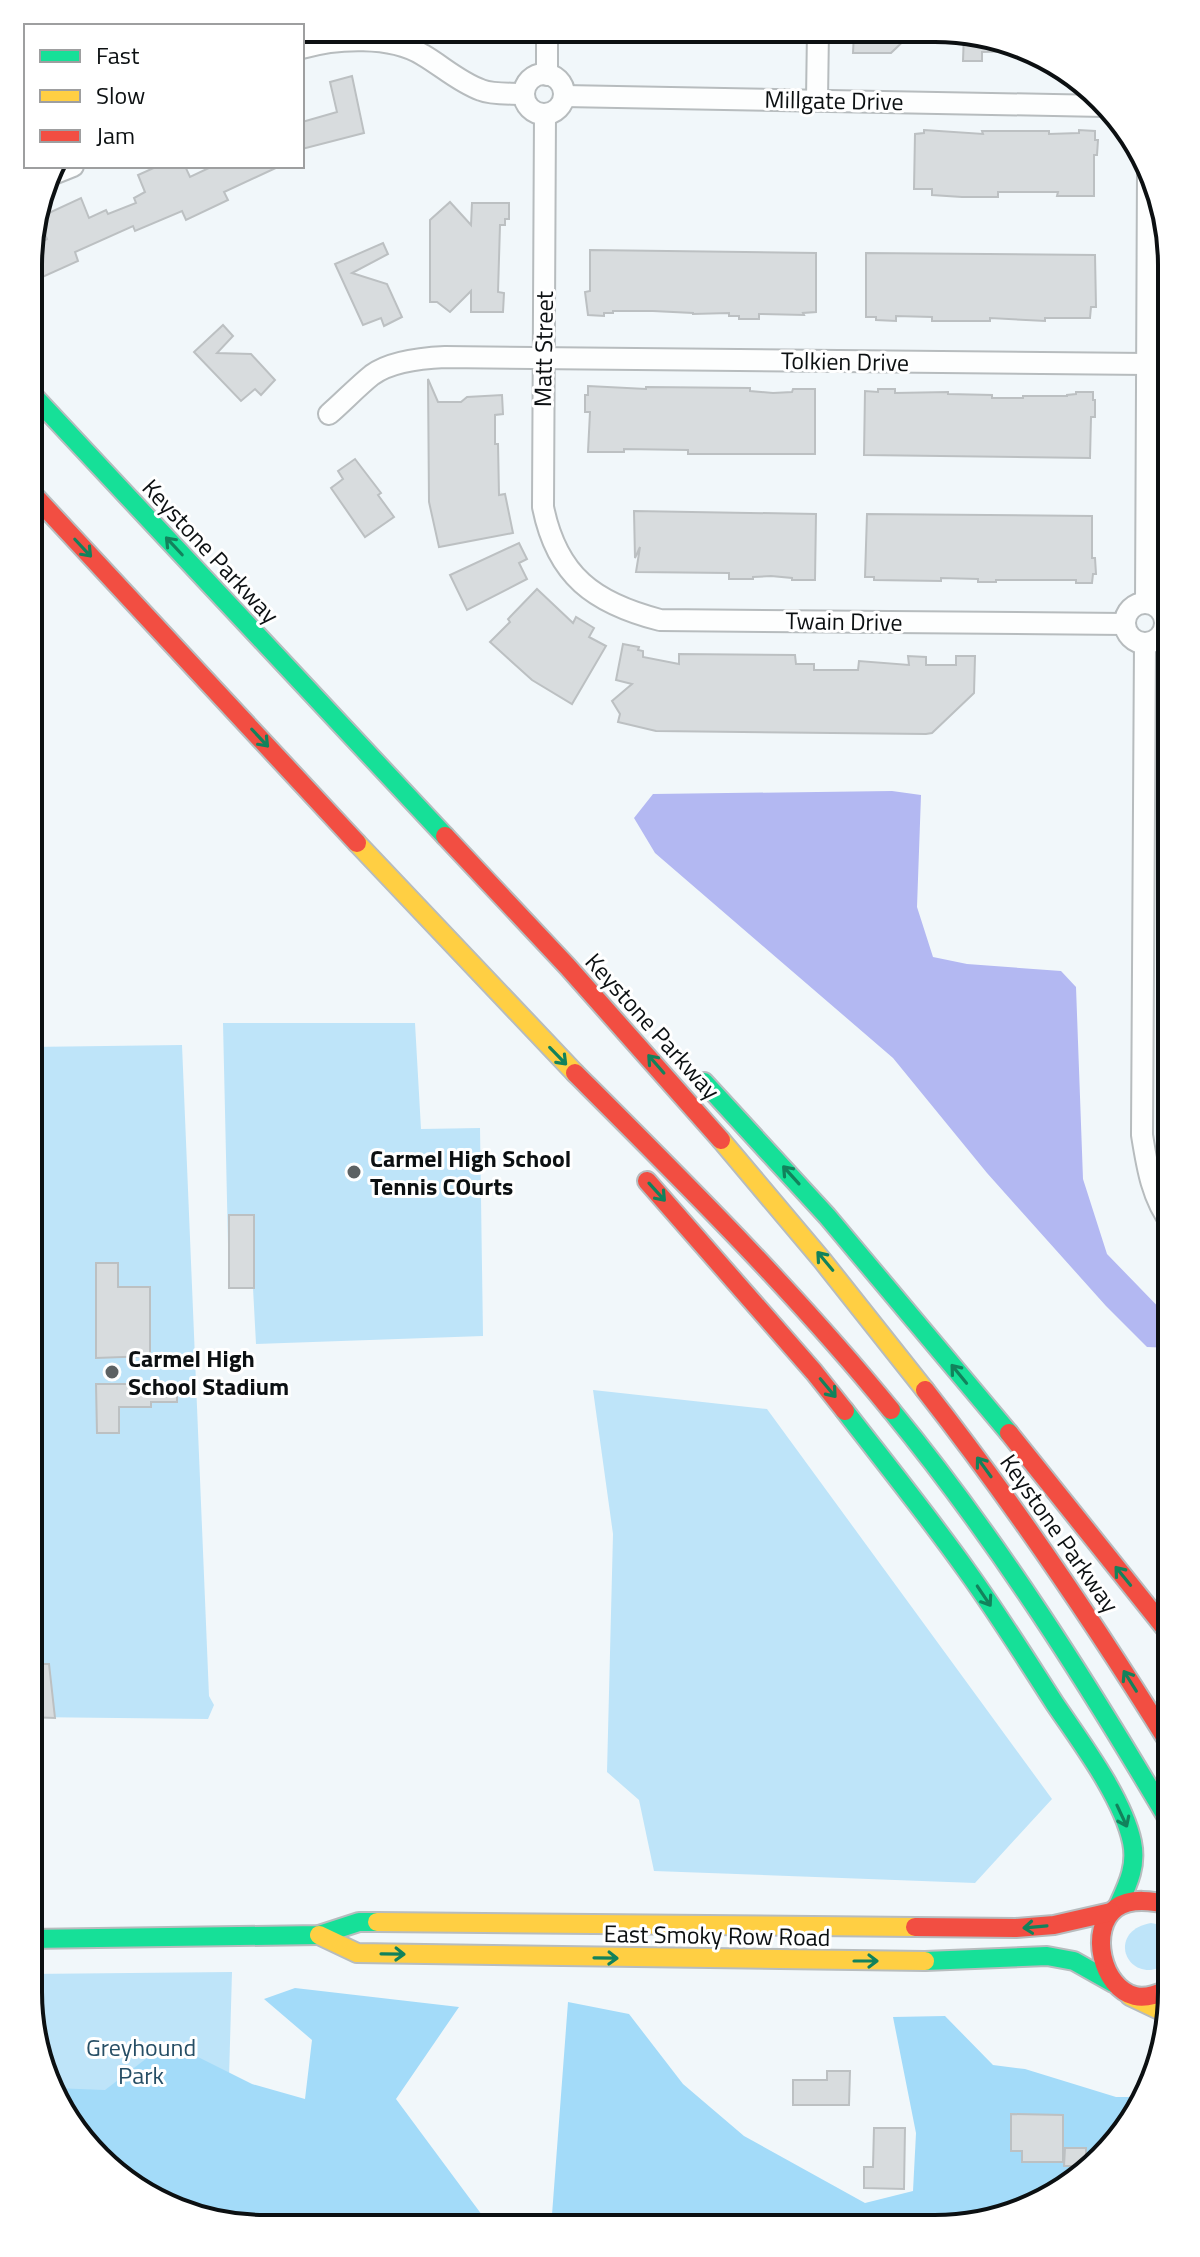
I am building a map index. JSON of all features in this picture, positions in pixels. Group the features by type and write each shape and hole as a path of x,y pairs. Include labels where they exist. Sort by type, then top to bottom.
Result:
{"main road":[{"name":"Keystone Parkway","path":"42,405 629,1033 829,1266 1019,1514 1158,1726"},
{"path":"42,504 581,1080 782,1285 878,1394 1046,1623 1158,1803"},
{"path":"227,604 550,921"},
{"path":"408,897 545,1067"},
{"path":"689,1067 783,1166 895,1294 1158,1620"},
{"path":"640,1173 814,1372 912,1496 969,1573 1093,1761 1123,1815 1134,1854 1132,1875 1103,1929 1101,1949 1113,1983"},
{"name":"East Smoky Row Road","path":"42,1939 319,1935 359,1922 1003,1929 1054,1925 1115,1909 1158,1903"},
{"name":"East Smoky Row Road","path":"319,1935 357,1953 921,1961 1047,1956 1074,1961 1123,1992 1158,2009"},
{"path":"1130,1996 1145,1997 1158,1992"}],"street":[{"path":"379,42 420,53 483,92 524,94"},
{"path":"547,42 547,75"},
{"path":"817,99 818,42"},
{"path":"547,75 557,79 564,89 564,96 559,107 545,114 531,109 524,94 531,79 547,75"},
{"name":"Millgate Drive","path":"564,96 1091,106"},
{"name":"Matt Street","path":"545,114 543,507 548,532 575,576"},
{"path":"1146,603 1148,200"},
{"name":"Tolkien Drive","path":"329,414 374,373 425,358 1147,364"},
{"name":"Twain Drive","path":"575,576 607,602 660,620 1125,624"},
{"path":"1158,608 1139,603 1128,611 1125,624 1135,640 1145,643 1158,638"},
{"path":"1145,643 1142,1135 1158,1200"}],"green space":[{"name":"Carmel High School Tennis COurts","path":"223,1023 415,1023 421,1129 480,1128 483,1336 256,1344 253,1288 229,1288"},
{"name":"Carmel High School Stadium","path":"182,1045 209,1696 214,1705 208,1719 42,1717 42,1047"},
{"path":"593,1390 767,1409 1052,1799 975,1883 654,1871 639,1800 607,1772 613,1534"},
{"path":"1158,1924 1158,1968 1141,1969 1128,1958 1126,1941 1138,1927"},
{"name":"Greyhound Park","path":"232,1972 227,2148 158,2187 118,2160 97,2139 65,2091 46,2035 42,1974"}],"shaded area":[{"path":"892,791 921,795 917,907 933,957 967,964 1061,971 1076,987 1083,1179 1107,1254 1158,1307 1158,1347 1147,1347 1106,1306 987,1173 893,1058 655,853 634,818 653,794"},
{"path":"295,1988 459,2007 396,2099 482,2215 265,2215 207,2207 154,2185 118,2160 97,2139 65,2091 64,2088 105,2090 168,2042 252,2084 305,2099 312,2040 264,1999"},
{"path":"568,2002 629,2014 683,2084 744,2136 865,2203 913,2191 916,2133 893,2017 945,2016 993,2065 1025,2069 1116,2097 1132,2097 1112,2128 1082,2160 1034,2192 978,2211 935,2215 552,2215"}],"building":[{"path":"854,42 903,42 891,53 853,53"},
{"path":"964,44 998,52 982,52 982,61 963,61"},
{"path":"352,76 364,133 304,148 304,121 337,112 330,82"},
{"path":"924,130 983,134 982,131 1049,131 1049,134 1095,131 1095,140 1098,140 1097,155 1094,155 1094,196 1057,196 1058,192 998,192 998,197 962,197 932,195 932,189 914,189 915,134 924,133"},
{"path":"154,168 186,168 190,177 209,168 276,168 224,192 228,200 186,220 182,211 135,231 133,226 75,252 78,261 42,277 49,213 81,198 89,218 106,210 108,214 136,203 134,198 145,192 138,175"},
{"path":"450,202 471,225 472,203 509,203 509,219 505,219 505,225 500,225 498,292 504,293 503,312 471,312 471,291 450,312 437,302 430,302 430,220"},
{"path":"383,243 388,254 352,273 387,284 402,317 384,326 381,318 363,325 335,264"},
{"path":"590,250 816,253 816,312 804,315 759,314 759,319 739,319 739,316 729,316 729,313 653,311 613,311 604,313 604,316 588,315 585,292 590,291"},
{"path":"866,253 1095,255 1096,307 1091,307 1090,318 1045,318 1045,321 990,318 990,321 932,321 932,317 896,316 896,321 876,320 876,317 866,317"},
{"path":"223,325 233,336 217,353 251,354 275,380 261,395 255,389 241,401 194,352"},
{"path":"428,379 438,402 461,402 467,397 502,395 503,414 495,415 499,495 505,494 513,533 439,547 429,502"},
{"path":"588,386 750,388 750,391 773,393 815,389 815,454 688,454 688,450 624,449 624,452 588,452 590,412 585,412 585,395 588,395"},
{"path":"878,389 895,389 895,393 992,395 992,398 1067,396 1076,392 1093,392 1095,417 1091,417 1090,458 864,455 865,391 878,392"},
{"path":"355,459 381,493 378,495 394,517 365,537 331,488 343,479 338,471"},
{"path":"634,511 816,514 815,580 771,576 729,579 729,573 636,572 640,547 635,558"},
{"path":"867,514 1092,516 1092,558 1095,558 1096,574 1093,574 1092,583 1076,583 1076,580 978,582 978,579 941,578 941,581 874,580 874,577 865,577"},
{"path":"519,543 527,559 519,563 527,579 467,610 450,575"},
{"path":"537,589 573,623 576,617 594,628 589,637 606,646 572,704 532,680 490,642"},
{"path":"623,644 639,647 643,657 679,664 679,654 795,655 796,664 814,664 814,670 858,670 859,661 909,665 908,656 926,657 926,665 956,665 956,656 975,656 974,693 932,733 926,734 656,731 618,722 620,714 612,701 632,684 616,680"},
{"path":"229,1215 254,1215 254,1288 229,1288"},
{"path":"96,1263 118,1263 118,1287 150,1287 150,1356 96,1358"},
{"path":"96,1384 177,1384 177,1402 151,1402 151,1407 119,1407 119,1433 97,1433"},
{"path":"42,1664 49,1664 55,1718 42,1718"},
{"path":"827,2071 850,2071 849,2105 793,2105 793,2080 827,2080"},
{"path":"1011,2114 1063,2115 1063,2162 1022,2162 1022,2151 1011,2151"},
{"path":"874,2128 905,2128 904,2189 864,2188 864,2167 873,2167"},
{"path":"1065,2148 1086,2148 1086,2156 1082,2160 1074,2166 1064,2166"}],"traffic: fast":[{"path":"42,405 445,836"},
{"path":"704,1082 827,1216 1009,1433"},
{"path":"891,1410 1004,1560 1158,1803"},
{"path":"845,1411 978,1587 1088,1752 1120,1807 1132,1842 1133,1859 1131,1875 1118,1906"},
{"path":"42,1939 319,1935 359,1922 377,1922"},
{"path":"925,1961 1047,1956 1074,1961 1113,1983"}],"traffic: slow":[{"path":"357,843 575,1073"},
{"path":"721,1140 925,1390"},
{"path":"377,1922 915,1927"},
{"path":"319,1935 357,1953 925,1961"},
{"path":"1130,1996 1158,2009"}],"traffic: jam":[{"path":"42,504 357,843"},
{"path":"445,836 567,966 721,1140"},
{"path":"575,1073 777,1279 891,1410"},
{"path":"647,1181 845,1411"},
{"path":"925,1390 1053,1566 1158,1726"},
{"path":"1009,1433 1158,1619"},
{"path":"1158,1902 1129,1902 1116,1908 1107,1917 1101,1943 1107,1970 1124,1991 1144,1997 1158,1994"},
{"path":"915,1927 1016,1928 1054,1925 1111,1912"}],"place":[{"name":"Carmel High School Tennis COurts","path":"354,1172"},
{"name":"Carmel High School Stadium","path":"112,1372"}]}
